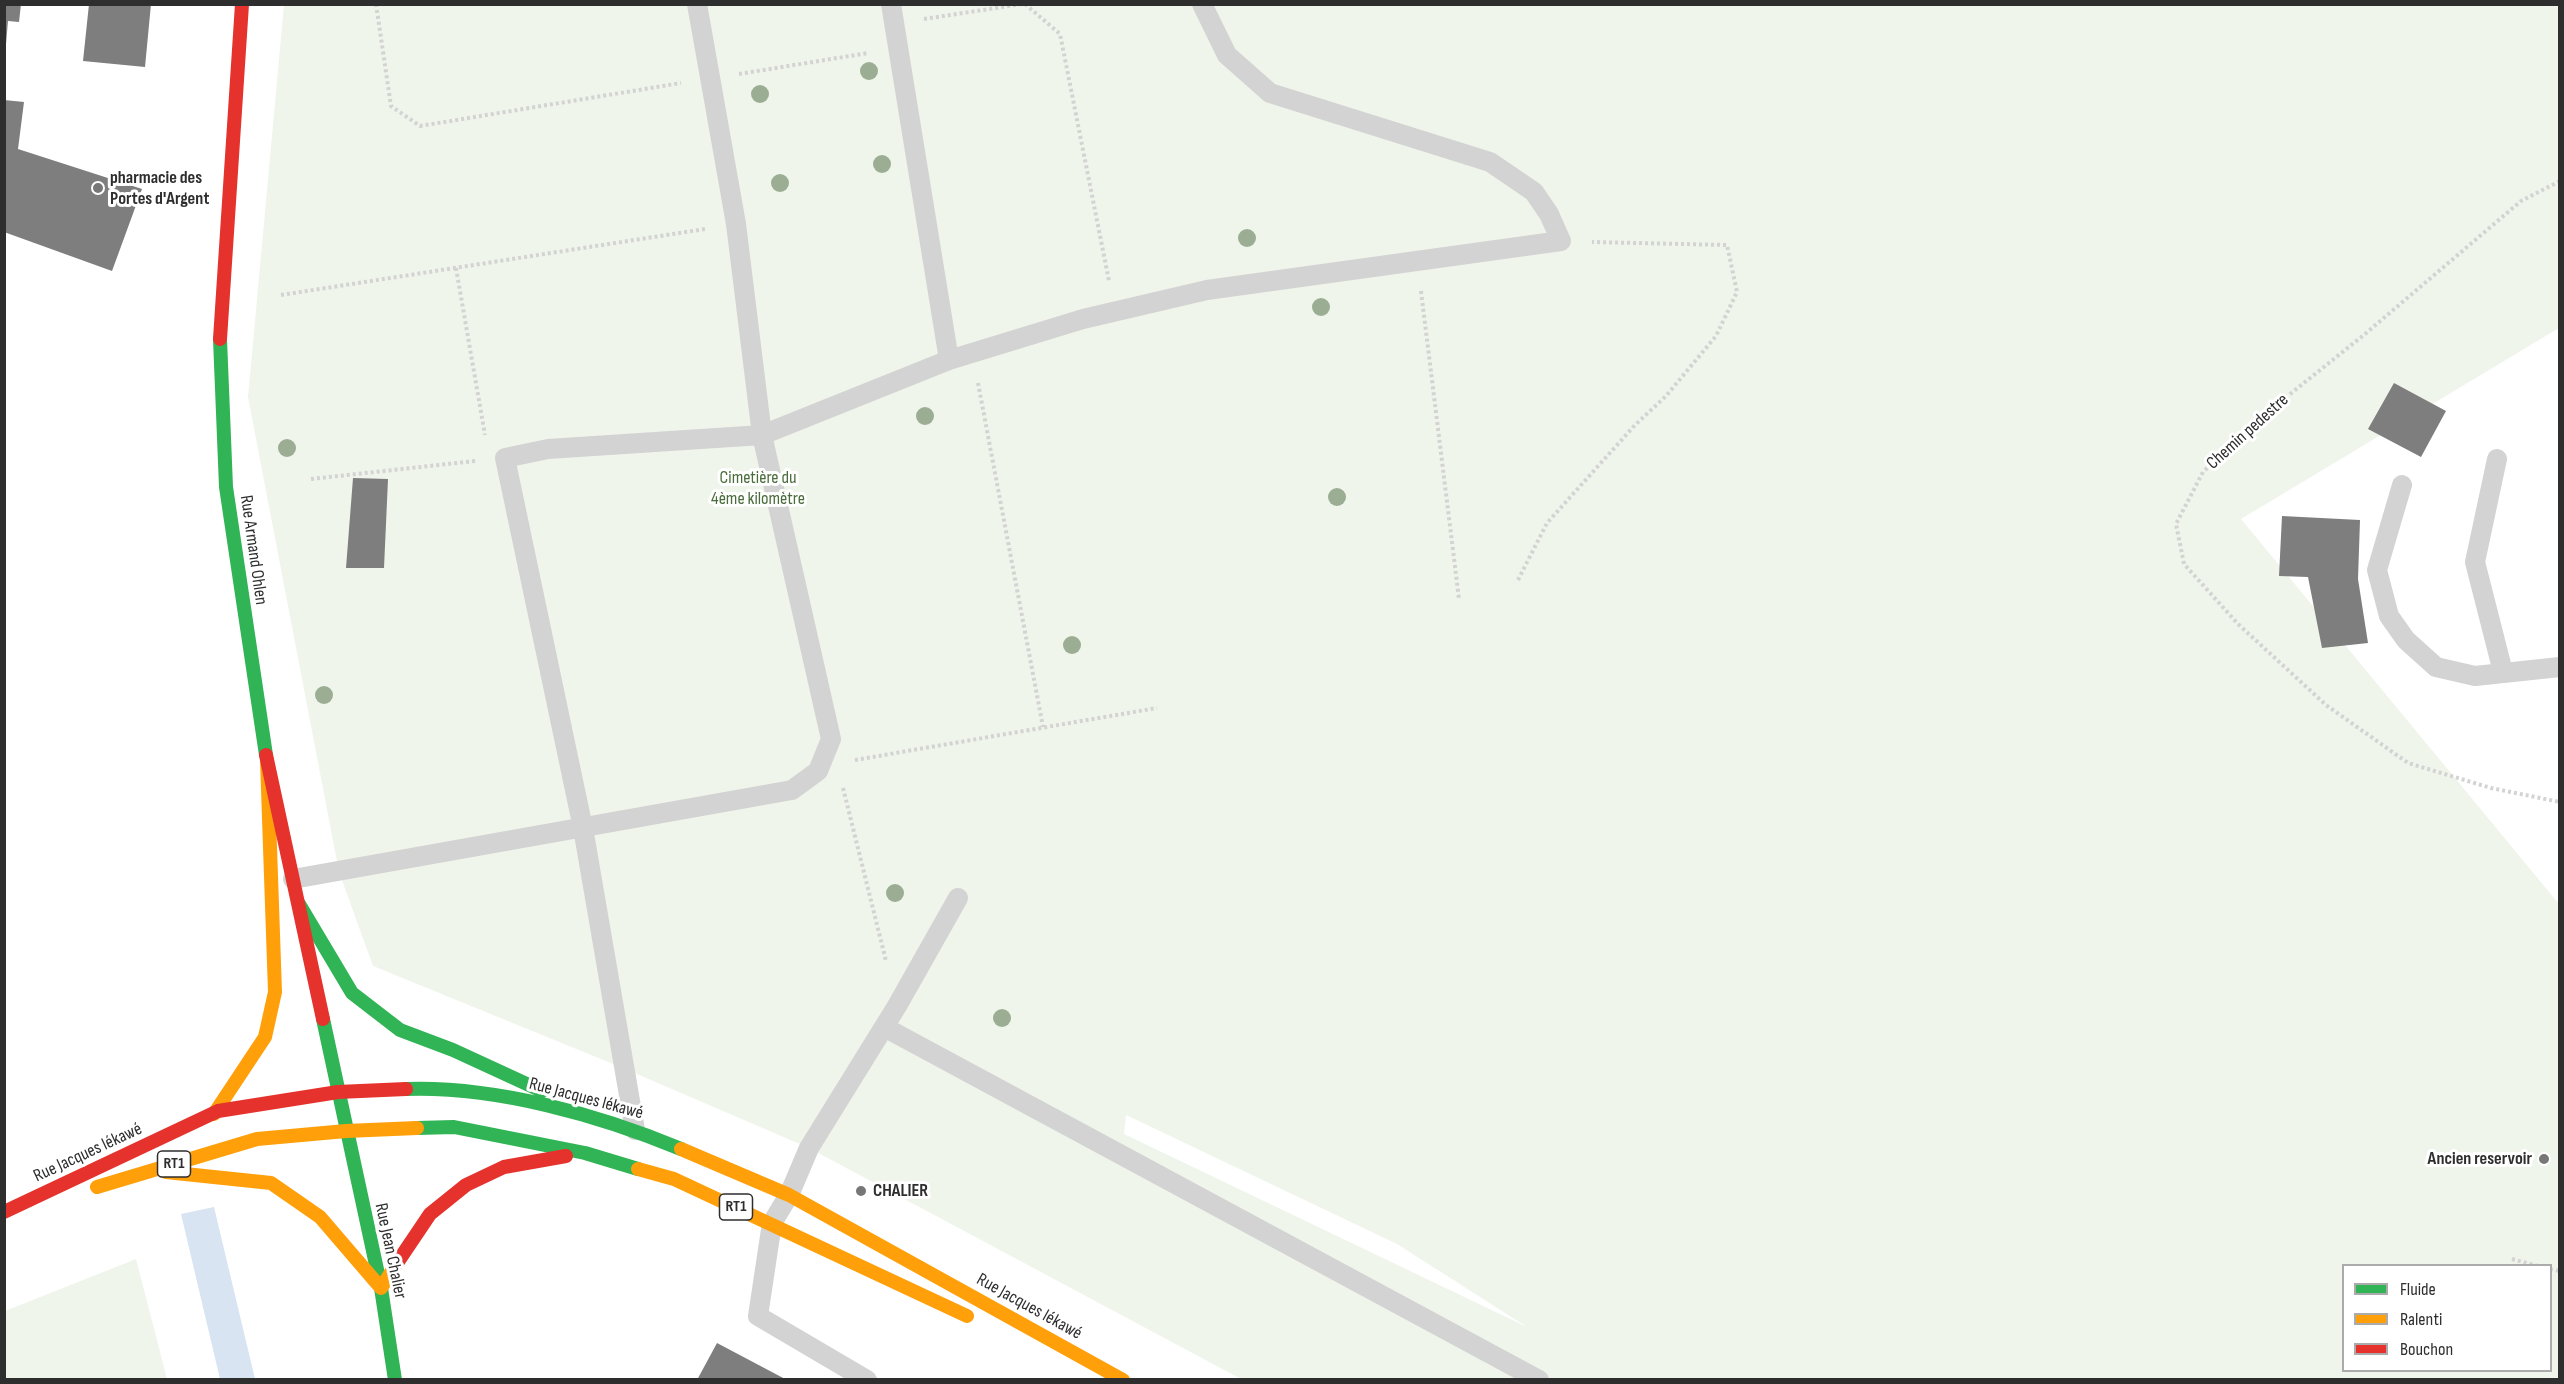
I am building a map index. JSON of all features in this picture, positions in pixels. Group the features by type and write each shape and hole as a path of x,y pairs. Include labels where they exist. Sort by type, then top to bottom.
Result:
{"main road":[{"name":"Rue Armand Ohlen","path":"242,4 219,351 226,487 267,760 338,1092"},
{"path":"214,1114 265,1037 275,992 267,760"},
{"path":"299,904 352,993 400,1030 453,1050 495,1071 635,1130"},
{"name":"Rue Jacques Iékawé","path":"4,1213 214,1114 338,1092 446,1088 517,1099 635,1130 789,1195 1123,1380"},
{"name":"Rue Jean Chalier","path":"338,1092 381,1288 395,1380"},
{"name":"Rue Jacques Iékawé","path":"4,1213 257,1139 346,1131 454,1127 585,1153 674,1179 772,1223 982,1324"},
{"path":"150,1171 271,1183 320,1217 381,1288 430,1214 466,1185 504,1167 585,1153"},
{"name":"Rue Jacques Iékawé","path":"1056,1359 1098,1380"}],"lane":[{"path":"293,879 792,789 818,771 831,739 762,435 736,224 697,4"},
{"path":"891,4 949,360"},
{"path":"635,1130 583,828 505,458 548,449 762,435 949,360 1115,311 1207,290 1561,241 1549,214 1534,192 1491,162 1270,93 1227,55 1202,4"},
{"path":"2497,459 2475,562 2503,672"},
{"path":"2402,485 2377,570 2389,616 2406,640 2436,667 2475,676 2559,667"},
{"path":"867,1380 758,1316 772,1223 789,1195 809,1148 897,1006 958,898"},
{"path":"884,1027 1539,1380"}],"path":[{"path":"376,4 391,106 420,126 898,48 908,21 1023,4 1060,34 1115,311"},
{"name":"Chemin pedestre","path":"2559,182 2521,201 2365,334 2259,419 2203,472 2176,524 2184,564 2238,624 2326,705 2408,763 2491,788 2559,802"},
{"path":"281,295 736,224"},
{"path":"1518,580 1547,523 1635,425 1666,396 1716,336 1737,292 1726,245 1561,241"},
{"path":"1417,261 1459,599"},
{"path":"456,268 483,432 505,458"},
{"path":"972,353 1043,727"},
{"path":"311,479 505,458"},
{"path":"837,763 1157,708"},
{"path":"831,739 897,1006"},
{"path":"2512,1259 2531,1264"}],"green space":[{"name":"Cimetière du 4ème kilomètre","path":"284,5 2559,5 2559,328 2241,519 2559,904 2559,1379 1241,1379 809,1148 623,1068 373,966 339,872 248,397","holes":["1126,1115 1397,1244 1527,1327 1124,1134"]},
{"path":"136,1259 167,1379 5,1379 5,1311"}],"water":[{"path":"214,1207 255,1379 220,1379 181,1214"}],"building":[{"path":"4,4 21,4 19,22 8,21 6,44"},
{"path":"89,4 151,4 145,67 83,61"},
{"path":"4,100 24,102 18,149 142,189 112,271 4,232"},
{"path":"2394,383 2446,411 2421,457 2368,429"},
{"path":"353,478 388,479 384,568 346,568"},
{"path":"2282,516 2360,520 2358,579 2368,643 2322,648 2308,577 2279,576"},
{"path":"717,1343 787,1380 697,1380"}],"traffic: fast":[{"path":"220,339 226,487 266,755"},
{"path":"299,904 352,993 400,1030 453,1050 542,1091"},
{"path":"323,1019 381,1288 395,1380"},
{"path":"406,1089 475,1092 546,1105 616,1125 681,1149"},
{"path":"417,1128 454,1127 585,1153 638,1169"}],"traffic: slow":[{"path":"214,1114 265,1037 275,992 267,760"},
{"path":"97,1187 257,1139 346,1131 417,1128"},
{"path":"681,1149 789,1195 1123,1380"},
{"path":"638,1169 674,1179 967,1316"},
{"path":"166,1172 271,1183 320,1217 381,1288 397,1263"}],"traffic: jam":[{"path":"220,339 242,4"},
{"path":"266,755 323,1019"},
{"path":"4,1212 218,1111 338,1092 406,1089"},
{"path":"397,1263 430,1214 466,1185 504,1167 566,1156"}],"place":[{"name":"pharmacie des Portes d'Argent","path":"98,188"},
{"name":"Ancien reservoir","path":"2544,1159"},
{"name":"CHALIER","path":"861,1191"}]}
